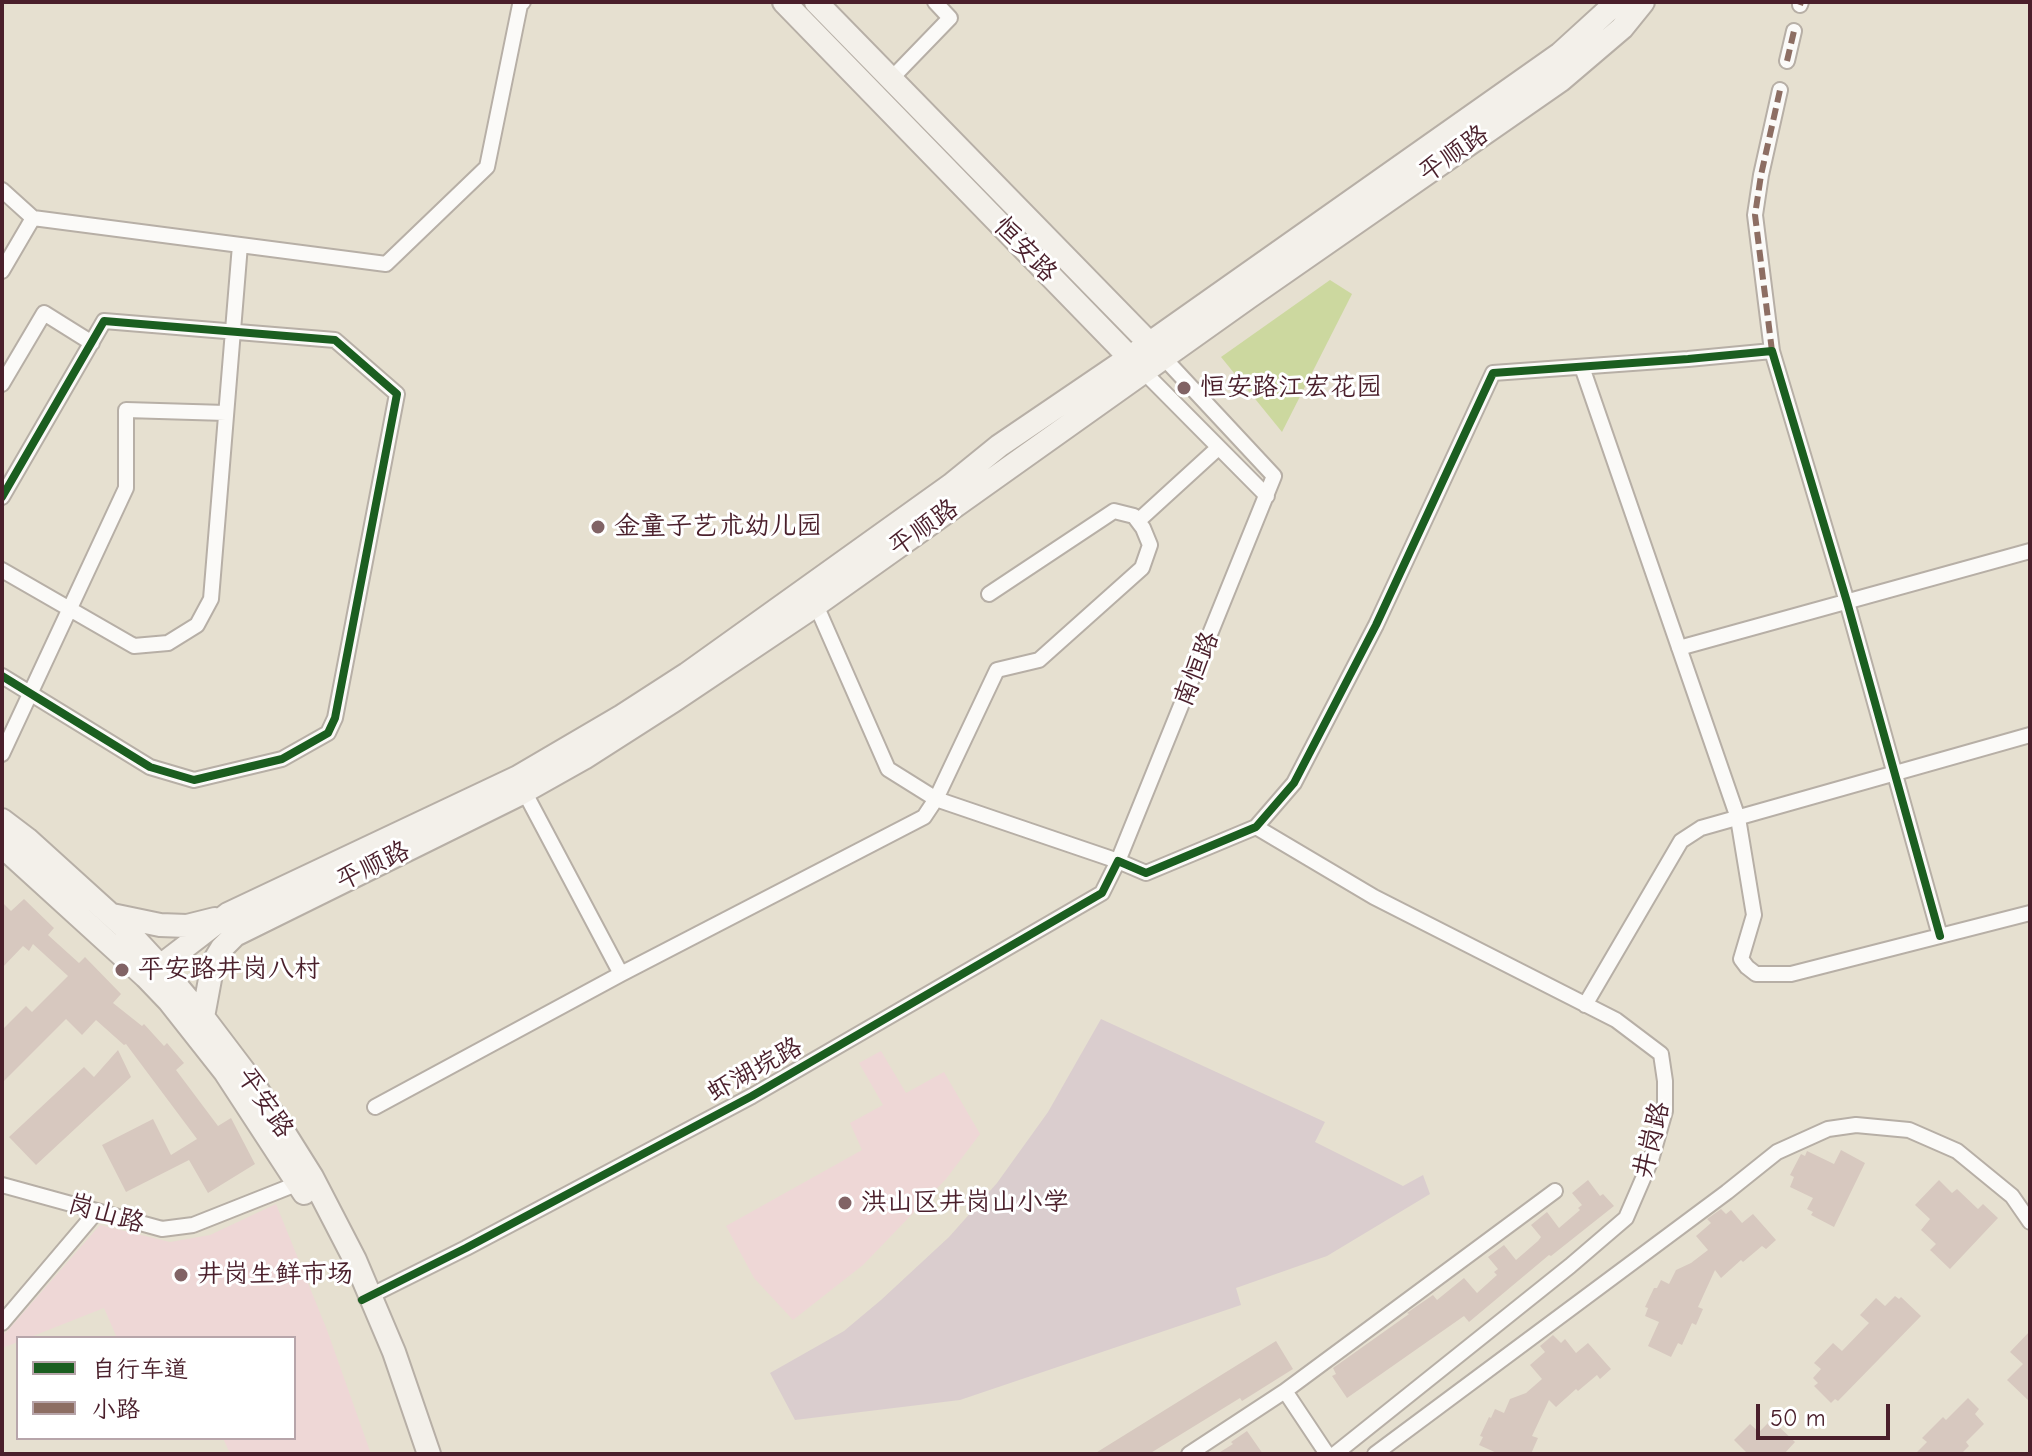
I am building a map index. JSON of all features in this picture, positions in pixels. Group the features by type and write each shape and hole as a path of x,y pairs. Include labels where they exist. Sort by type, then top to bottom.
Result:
{"main road":[{"name":"恒安路","path":"784,2 1137,365"},
{"name":"恒安路","path":"816,2 1157,351"},
{"name":"平顺路","path":"1157,351 1560,54 1617,2"},
{"name":"平顺路","path":"203,1017 213,963 235,935 524,791 633,727 816,605 1157,351 1561,80 1622,28 1643,2"},
{"name":"平顺路","path":"153,971 228,914 494,789 622,716 687,674 951,485 999,446 1137,365"},
{"name":"平安路","path":"2,820 110,914 225,1072 299,1183 366,1298 407,1386 429,1454"},
{"name":"平安路","path":"5,855 153,971 203,1017 253,1083 288,1136 355,1260 417,1454"},
{"path":"110,914 160,925 187,926 228,914"}],"street":[{"path":"2,190 33,218 386,264 487,167 523,2"},
{"path":"891,79 950,18 935,2"},
{"path":"1787,61 1794,31"},
{"path":"1780,90 1755,215 1772,351 1847,602 1940,936"},
{"path":"2,271 33,218"},
{"path":"2,570 134,646 168,643 197,625 211,599 240,245"},
{"path":"2,384 44,313 92,343"},
{"path":"2,497 104,321 335,340 397,394 335,718 328,733 282,759 194,780 150,767 2,676"},
{"name":"恒安路","path":"1157,351 1274,476"},
{"path":"816,605 888,769 936,799 1146,873 1256,827 1294,783 1376,625 1493,373 1772,351"},
{"name":"恒安路","path":"1137,365 1267,496"},
{"path":"1582,367 1738,818 1754,915 1741,959 1747,967 1756,974 1791,974 2030,913"},
{"path":"2,754 126,488 126,410 226,413"},
{"path":"1138,521 1218,448"},
{"name":"南恒路","path":"1118,861 1274,476"},
{"path":"375,1107 621,974 924,817 936,799 997,670 1039,660 1142,568 1150,545 1134,516 1114,511 989,594"},
{"path":"1679,648 2030,551"},
{"path":"1585,1005 1681,841 1701,828 2030,735"},
{"path":"524,791 621,974"},
{"name":"井岗路","path":"1256,827 1374,897 1616,1020 1661,1054 1665,1081 1665,1111 1651,1160 1626,1218 1335,1454"},
{"name":"虾湖垸路","path":"366,1298 779,1081 1102,893 1118,861"},
{"path":"1375,1454 1777,1152 1828,1129 1856,1125 1909,1130 1957,1151 2012,1196 2030,1222"},
{"name":"岗山路","path":"2,1185 162,1229 193,1225 299,1183"},
{"path":"1189,1454 1285,1391 1555,1191"},
{"path":"2,1323 97,1211"},
{"path":"1285,1391 1327,1454"}],"shaded area":[{"path":"1101,1019 1325,1122 1315,1142 1403,1186 1423,1175 1430,1194 1327,1256 1236,1288 1241,1305 960,1400 795,1420 770,1373 844,1331 949,1237 997,1183 1048,1112"},
{"name":"洪山区井岗山小学","path":"881,1051 906,1093 944,1072 980,1134 946,1179 863,1265 793,1320 754,1278 726,1226 862,1150 850,1123 883,1105 859,1063"},
{"name":"井岗生鲜市场","path":"276,1204 327,1330 371,1454 230,1454 224,1440 296,1440 296,1336 116,1336 104,1308 33,1336 16,1336 16,1343 2,1348 2,1337 100,1225 170,1242 210,1235"}],"green space":[{"path":"1330,280 1352,294 1282,432 1221,357"}],"building":[{"path":"24,899 54,928 48,935 79,963 85,957 121,994 113,1003 142,1026 144,1024 164,1046 167,1043 184,1063 176,1070 218,1126 231,1118 255,1164 208,1193 189,1160 126,1192 102,1145 153,1119 171,1155 197,1139 126,1044 96,1020 82,1035 66,1019 2,1083 2,1030 26,1006 32,1012 68,976 33,944 29,951 23,946 2,968 2,902 11,911"},
{"path":"118,1050 131,1077 36,1165 9,1137 84,1067 94,1077"},
{"path":"1841,1150 1865,1163 1834,1227 1811,1215 1813,1212 1807,1209 1813,1198 1790,1187 1794,1177 1790,1175 1801,1154 1805,1156 1807,1151 1834,1164"},
{"path":"1588,1180 1600,1196 1603,1194 1614,1206 1469,1322 1464,1316 1347,1398 1332,1376 1336,1374 1333,1368 1414,1308 1433,1295 1437,1300 1464,1278 1477,1293 1497,1275 1494,1272 1498,1269 1488,1257 1504,1245 1516,1260 1541,1237 1531,1225 1547,1212 1559,1228 1580,1210 1578,1208 1582,1205 1572,1193"},
{"path":"1939,1180 1952,1193 1957,1189 1978,1209 1983,1204 1998,1218 1950,1269 1930,1250 1936,1244 1921,1230 1930,1219 1915,1205"},
{"path":"1721,1209 1726,1214 1731,1210 1742,1223 1753,1214 1776,1240 1766,1249 1762,1246 1743,1262 1741,1260 1721,1278 1715,1270 1698,1307 1703,1309 1696,1325 1692,1323 1682,1345 1678,1343 1671,1357 1648,1346 1659,1322 1645,1316 1648,1308 1645,1307 1661,1280 1669,1284 1676,1270 1708,1250 1696,1236 1711,1223 1707,1219"},
{"path":"1895,1296 1901,1297 1921,1316 1838,1401 1835,1399 1831,1403 1814,1386 1818,1383 1813,1378 1821,1369 1814,1363 1833,1343 1842,1351 1869,1323 1860,1315 1876,1298 1885,1306"},
{"path":"2030,1331 2030,1402 2007,1380 2023,1364 2010,1352"},
{"path":"1553,1335 1561,1343 1565,1339 1576,1353 1588,1343 1611,1369 1600,1379 1597,1375 1578,1391 1576,1389 1556,1407 1549,1400 1532,1436 1538,1438 1531,1454 1499,1454 1479,1445 1483,1437 1480,1436 1495,1409 1504,1413 1510,1399 1526,1393 1542,1379 1530,1365 1545,1352 1540,1346"},
{"path":"1276,1341 1293,1369 1242,1401 1240,1398 1149,1454 1094,1454"},
{"path":"1968,1398 1979,1409 1975,1414 1984,1424 1966,1442 1969,1446 1961,1454 1915,1454 1927,1442 1922,1438"},
{"path":"1769,1422 1775,1423 1795,1442 1784,1454 1748,1454 1734,1440 1750,1424 1759,1432"},
{"path":"1247,1431 1263,1454 1217,1454 1233,1444 1231,1442"}],"marked path":[{"path":"1787,61 1794,31"},
{"path":"1772,351 1755,215 1780,90"}],"cycle path":[{"path":"2,497 104,321 335,340 397,394 335,718 328,733 282,759 194,780 150,767 2,676"},
{"path":"362,1300 752,1096 1102,893 1118,861 1146,873 1256,827 1294,783 1376,625 1493,373 1772,351 1847,602 1940,936"}],"place":[{"name":"恒安路江宏花园","path":"1184,388"},
{"name":"金童子艺术幼儿园","path":"598,527"},
{"name":"平安路井岗八村","path":"122,970"},
{"name":"洪山区井岗山小学","path":"845,1203"},
{"name":"井岗生鲜市场","path":"181,1275"}]}
